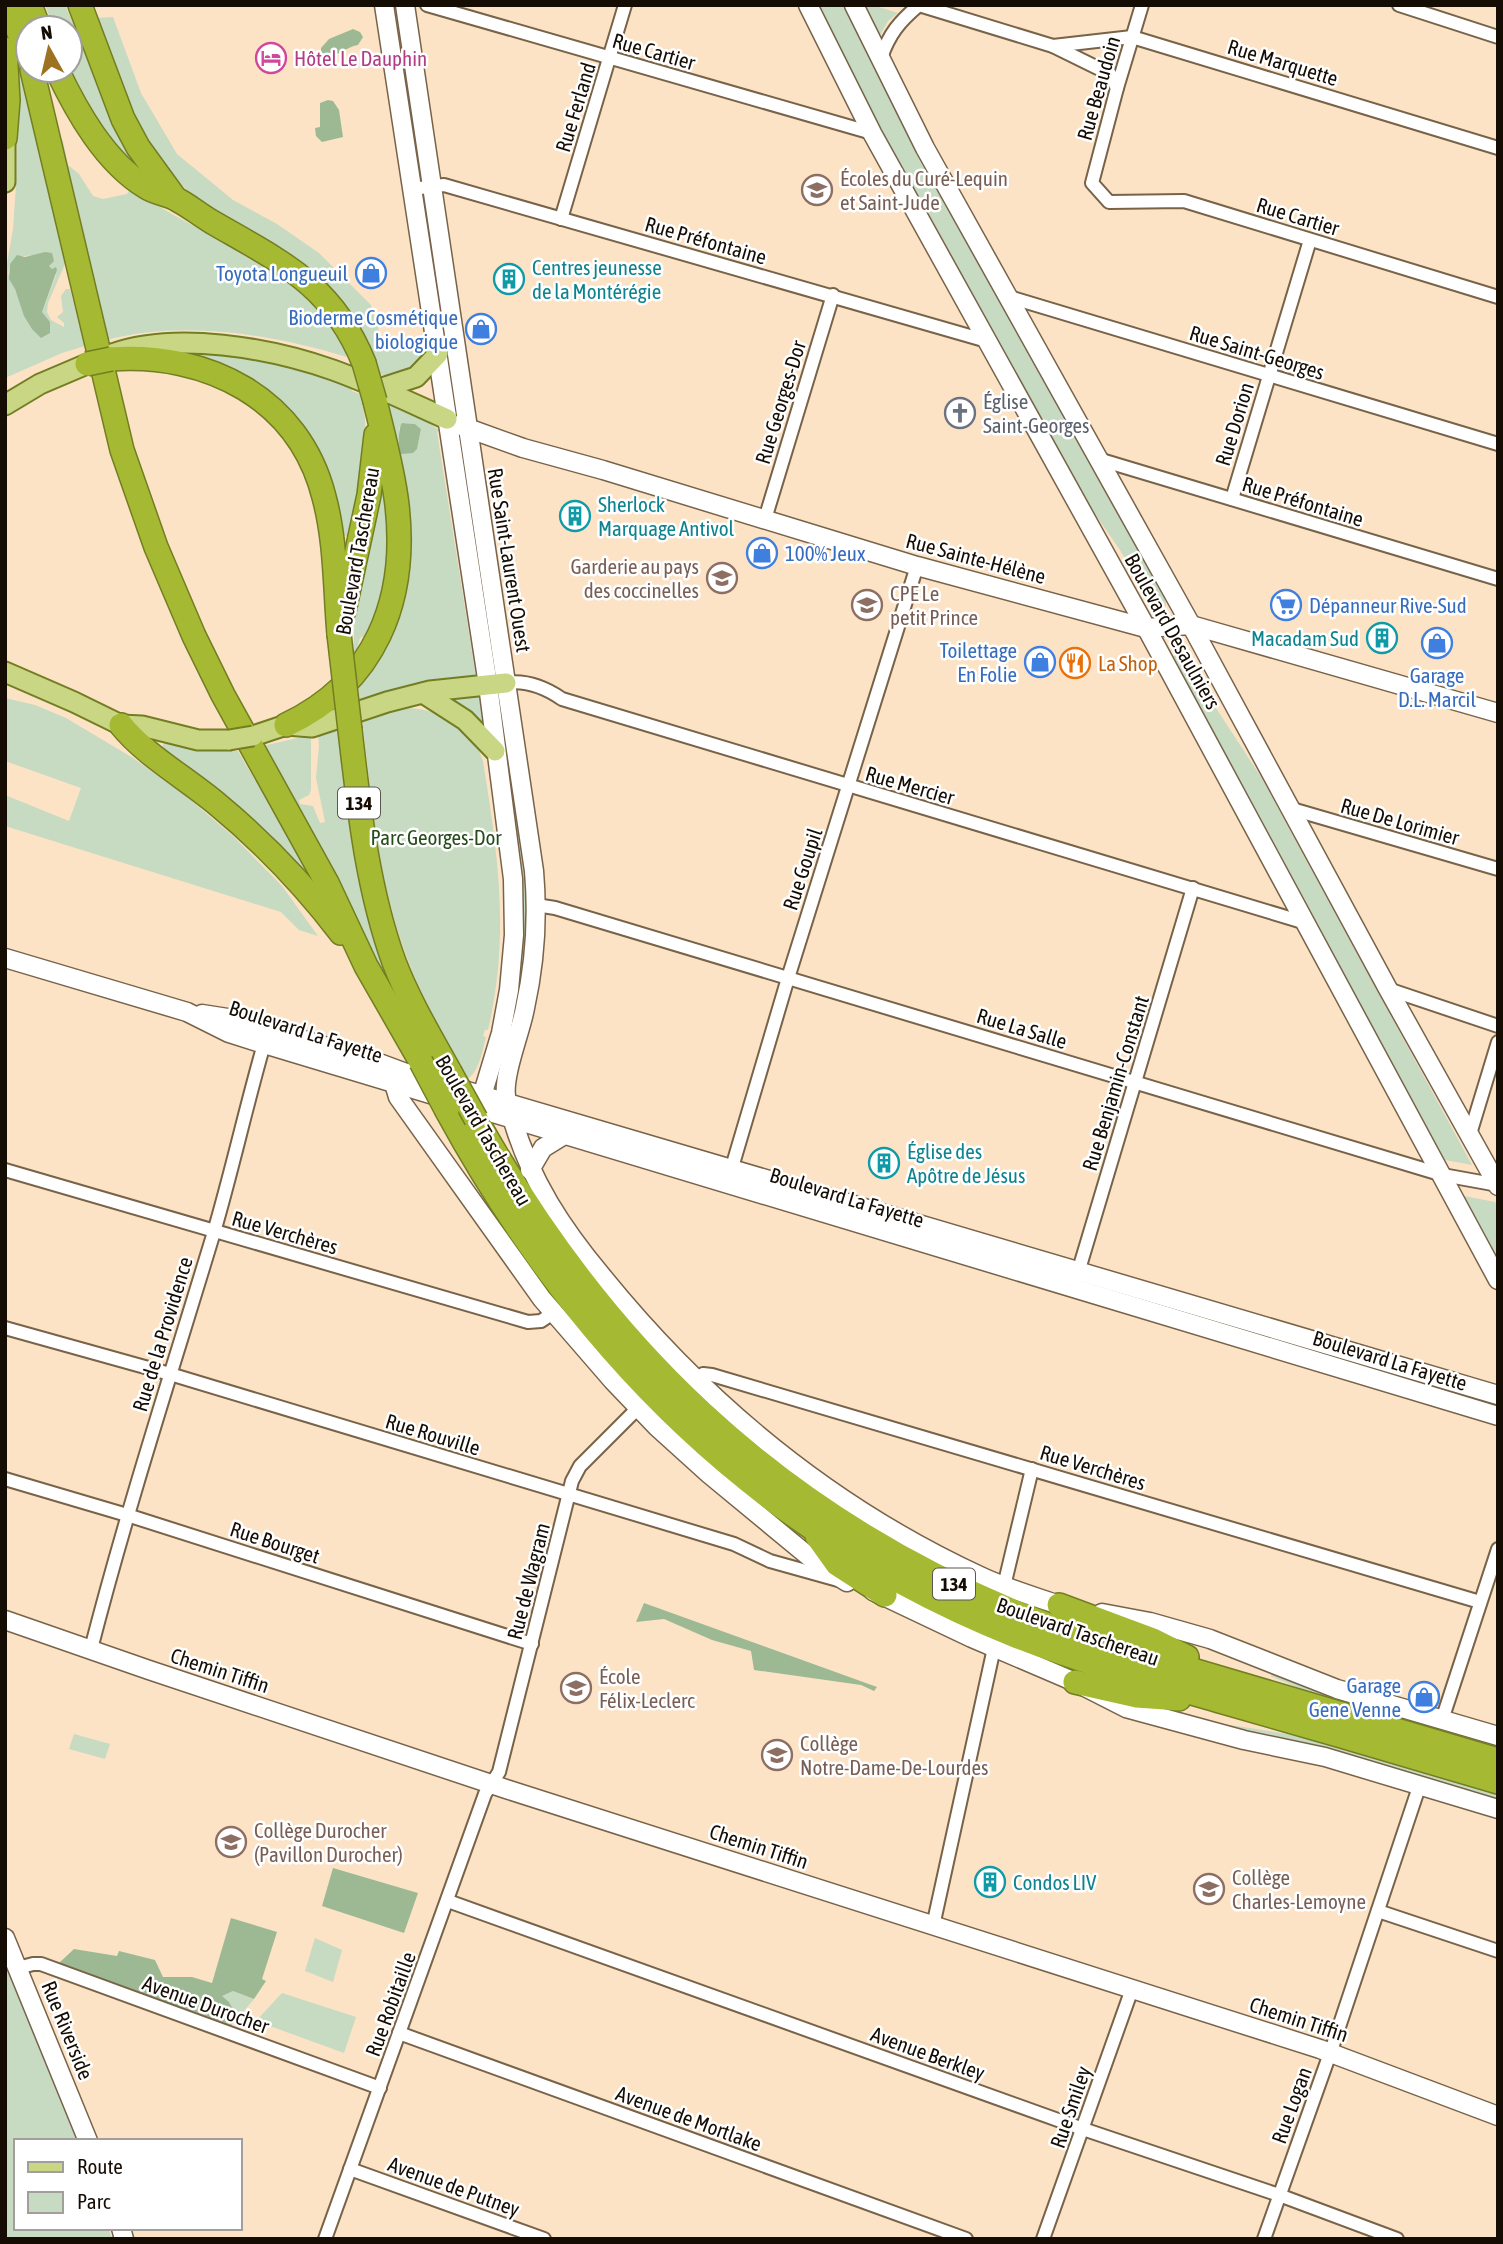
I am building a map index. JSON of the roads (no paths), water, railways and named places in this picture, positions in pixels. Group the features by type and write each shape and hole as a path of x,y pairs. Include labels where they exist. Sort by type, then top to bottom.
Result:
{"highway":[{"path":"80,5 123,119 138,147 175,198"},
{"path":"5,49 8,100 5,138"},
{"name":"Boulevard Taschereau","path":"35,84 113,415 140,504 206,661 327,883 366,966 475,1162 554,1281 600,1338 646,1388 705,1444 765,1494 809,1525 895,1578 995,1627 1087,1661 1498,1782"},
{"name":"Boulevard Taschereau","path":"65,84 86,122 118,163 148,188 175,198 275,257 306,279 341,318 364,363 377,395 372,479 339,634 368,863 385,933 410,999 450,1072 483,1109 547,1236 610,1317 686,1398 782,1480 875,1542 930,1572 985,1599 1086,1638 1498,1760"},
{"path":"87,364 110,357 171,361 222,376 253,394 289,428 312,463 326,505 339,634"},
{"path":"285,725 329,700 356,672 381,634 392,601 399,550 397,505 377,395"},
{"path":"121,725 135,743 192,784 274,856 328,916 366,966"},
{"path":"809,1525 837,1563 885,1595"},
{"path":"1059,1605 1153,1640 1237,1683"},
{"path":"1075,1682 1137,1696 1222,1701"}],"main road":[{"path":"5,138 5,182"},
{"path":"110,357 161,344 217,345 301,361 332,370 377,395 447,419"},
{"path":"377,395 416,377 438,354"},
{"path":"5,405 47,381 87,364"},
{"path":"5,672 121,725 142,726 198,740 229,740 253,736 285,725 312,727 423,692 497,684"},
{"path":"423,692 465,720 495,751"}],"street":[{"path":"385,6 405,5"},
{"name":"Rue Saint-Laurent Ouest","path":"405,5 469,429 497,684 495,751 511,866 514,935 505,1012 483,1109"},
{"name":"Rue Cartier","path":"427,5 872,133"},
{"name":"Rue Ferland","path":"561,219 625,5"},
{"name":"Boulevard Desaulniers","path":"808,5 872,133 1146,628 1498,1280"},
{"name":"Boulevard Desaulniers","path":"854,5 925,148 1191,625 1388,989 1498,1185"},
{"path":"881,58 898,22 919,5"},
{"name":"Rue Marquette","path":"919,5 1053,47 1110,74 1116,88"},
{"name":"Rue Beaudoin","path":"1092,183 1116,88 1142,5"},
{"path":"1399,5 1498,37"},
{"name":"Rue Saint-Laurent Ouest","path":"385,6 447,419 531,848 536,905 531,978 506,1085 507,1102 513,1120"},
{"name":"Rue Marquette","path":"1053,47 1132,37 1498,148"},
{"name":"Rue Cartier","path":"1092,183 1109,202 1184,201 1498,296"},
{"name":"Rue Préfontaine","path":"412,189 444,186 987,341"},
{"name":"Rue Dorion","path":"1232,499 1310,240"},
{"name":"Rue Georges-Dor","path":"765,520 833,295"},
{"name":"Rue Saint-Georges","path":"1006,296 1498,443"},
{"name":"Rue Sainte-Hélène","path":"447,419 523,448 917,566 1146,628 1191,625 1498,713"},
{"name":"Rue Préfontaine","path":"1098,459 1498,579"},
{"name":"Rue Goupil","path":"729,1177 788,978 917,566"},
{"name":"Rue Mercier","path":"497,684 520,681 549,690 562,699 1306,923"},
{"name":"Rue De Lorimier","path":"1292,810 1498,869"},
{"name":"Rue Benjamin-Constant","path":"1075,1281 1193,888"},
{"name":"Rue La Salle","path":"536,905 555,908 1443,1175 1498,1185"},
{"name":"Boulevard La Fayette","path":"5,958 187,1012 229,1033 266,1037 397,1077 513,1120 729,1177"},
{"path":"1388,989 1498,1026"},
{"path":"1409,1026 1412,1016 1420,1008 1436,1006"},
{"name":"Rue de la Providence","path":"91,1649 127,1515 214,1231 266,1037"},
{"path":"1470,1134 1498,1042"},
{"name":"Boulevard Taschereau","path":"397,1077 395,1092 400,1100 553,1313 638,1408 709,1474 822,1566 847,1582 885,1595 994,1648 1135,1711 1248,1741 1325,1756 1498,1809"},
{"name":"Boulevard La Fayette","path":"483,1109 507,1102 729,1177 1075,1281 1498,1416"},
{"name":"Boulevard Taschereau","path":"513,1120 530,1170 558,1216 583,1253 642,1325 695,1380 778,1452 840,1498 932,1551 1004,1586 1059,1605 1150,1622 1210,1639 1328,1686 1498,1736"},
{"path":"530,1170 543,1148 564,1135"},
{"name":"Rue Verchères","path":"5,1170 528,1322 541,1321 553,1313"},
{"name":"Boulevard La Fayette","path":"1075,1281 1498,1395"},
{"name":"Rue Rouville","path":"5,1328 170,1374 734,1544 770,1561 847,1582"},
{"name":"Rue Verchères","path":"695,1380 703,1374 712,1375 1480,1602"},
{"name":"Rue de Wagram","path":"491,1784 499,1772 572,1481 580,1466 638,1408"},
{"path":"1004,1586 1032,1469"},
{"name":"Rue Bourget","path":"5,1479 532,1644"},
{"path":"1441,1720 1498,1549"},
{"name":"Chemin Tiffin","path":"5,1620 491,1784 1330,2053 1498,2116"},
{"path":"933,1926 994,1648"},
{"name":"Rue Robitaille","path":"325,2239 485,1794 491,1784"},
{"name":"Rue Logan","path":"1264,2239 1330,2053 1420,1784"},
{"name":"Avenue Berkley","path":"448,1901 1397,2239"},
{"path":"1378,1911 1498,1951"},
{"name":"Rue Riverside","path":"5,1938 87,2139"},
{"name":"Avenue Durocher","path":"18,1968 41,1964 380,2088"},
{"name":"Rue Smiley","path":"1043,2239 1132,1989"},
{"name":"Avenue de Mortlake","path":"399,2033 966,2239"},
{"name":"Avenue de Putney","path":"350,2169 544,2239"}],"place":[{"name":"Hôtel Le Dauphin","path":"271,58"},
{"name":"Écoles du Curé-Lequin et Saint-Jude","path":"817,190"},
{"name":"Toyota Longueuil","path":"371,273"},
{"name":"Centres jeunesse de la Montérégie","path":"509,279"},
{"name":"Bioderme Cosmétique biologique","path":"481,329"},
{"name":"Église Saint-Georges","path":"960,413"},
{"name":"Sherlock Marquage Antivol","path":"575,516"},
{"name":"100% Jeux","path":"762,553"},
{"name":"Garderie au pays des coccinelles","path":"722,578"},
{"name":"CPE Le petit Prince","path":"867,605"},
{"name":"Dépanneur Rive-Sud","path":"1286,605"},
{"name":"Macadam Sud","path":"1382,638"},
{"name":"Garage D.L. Marcil","path":"1437,643"},
{"name":"Toilettage En Folie","path":"1040,662"},
{"name":"La Shop","path":"1075,663"},
{"name":"Église des Apôtre de Jésus","path":"884,1163"},
{"name":"École Félix-Leclerc","path":"576,1688"},
{"name":"Garage Gene Venne","path":"1424,1697"},
{"name":"Collège Notre-Dame-De-Lourdes","path":"777,1755"},
{"name":"Collège Durocher (Pavillon Durocher)","path":"231,1842"},
{"name":"Condos LIV","path":"990,1882"},
{"name":"Collège Charles-Lemoyne","path":"1209,1889"}],"park label":[{"name":"Parc Georges-Dor","path":"436,837"}]}
